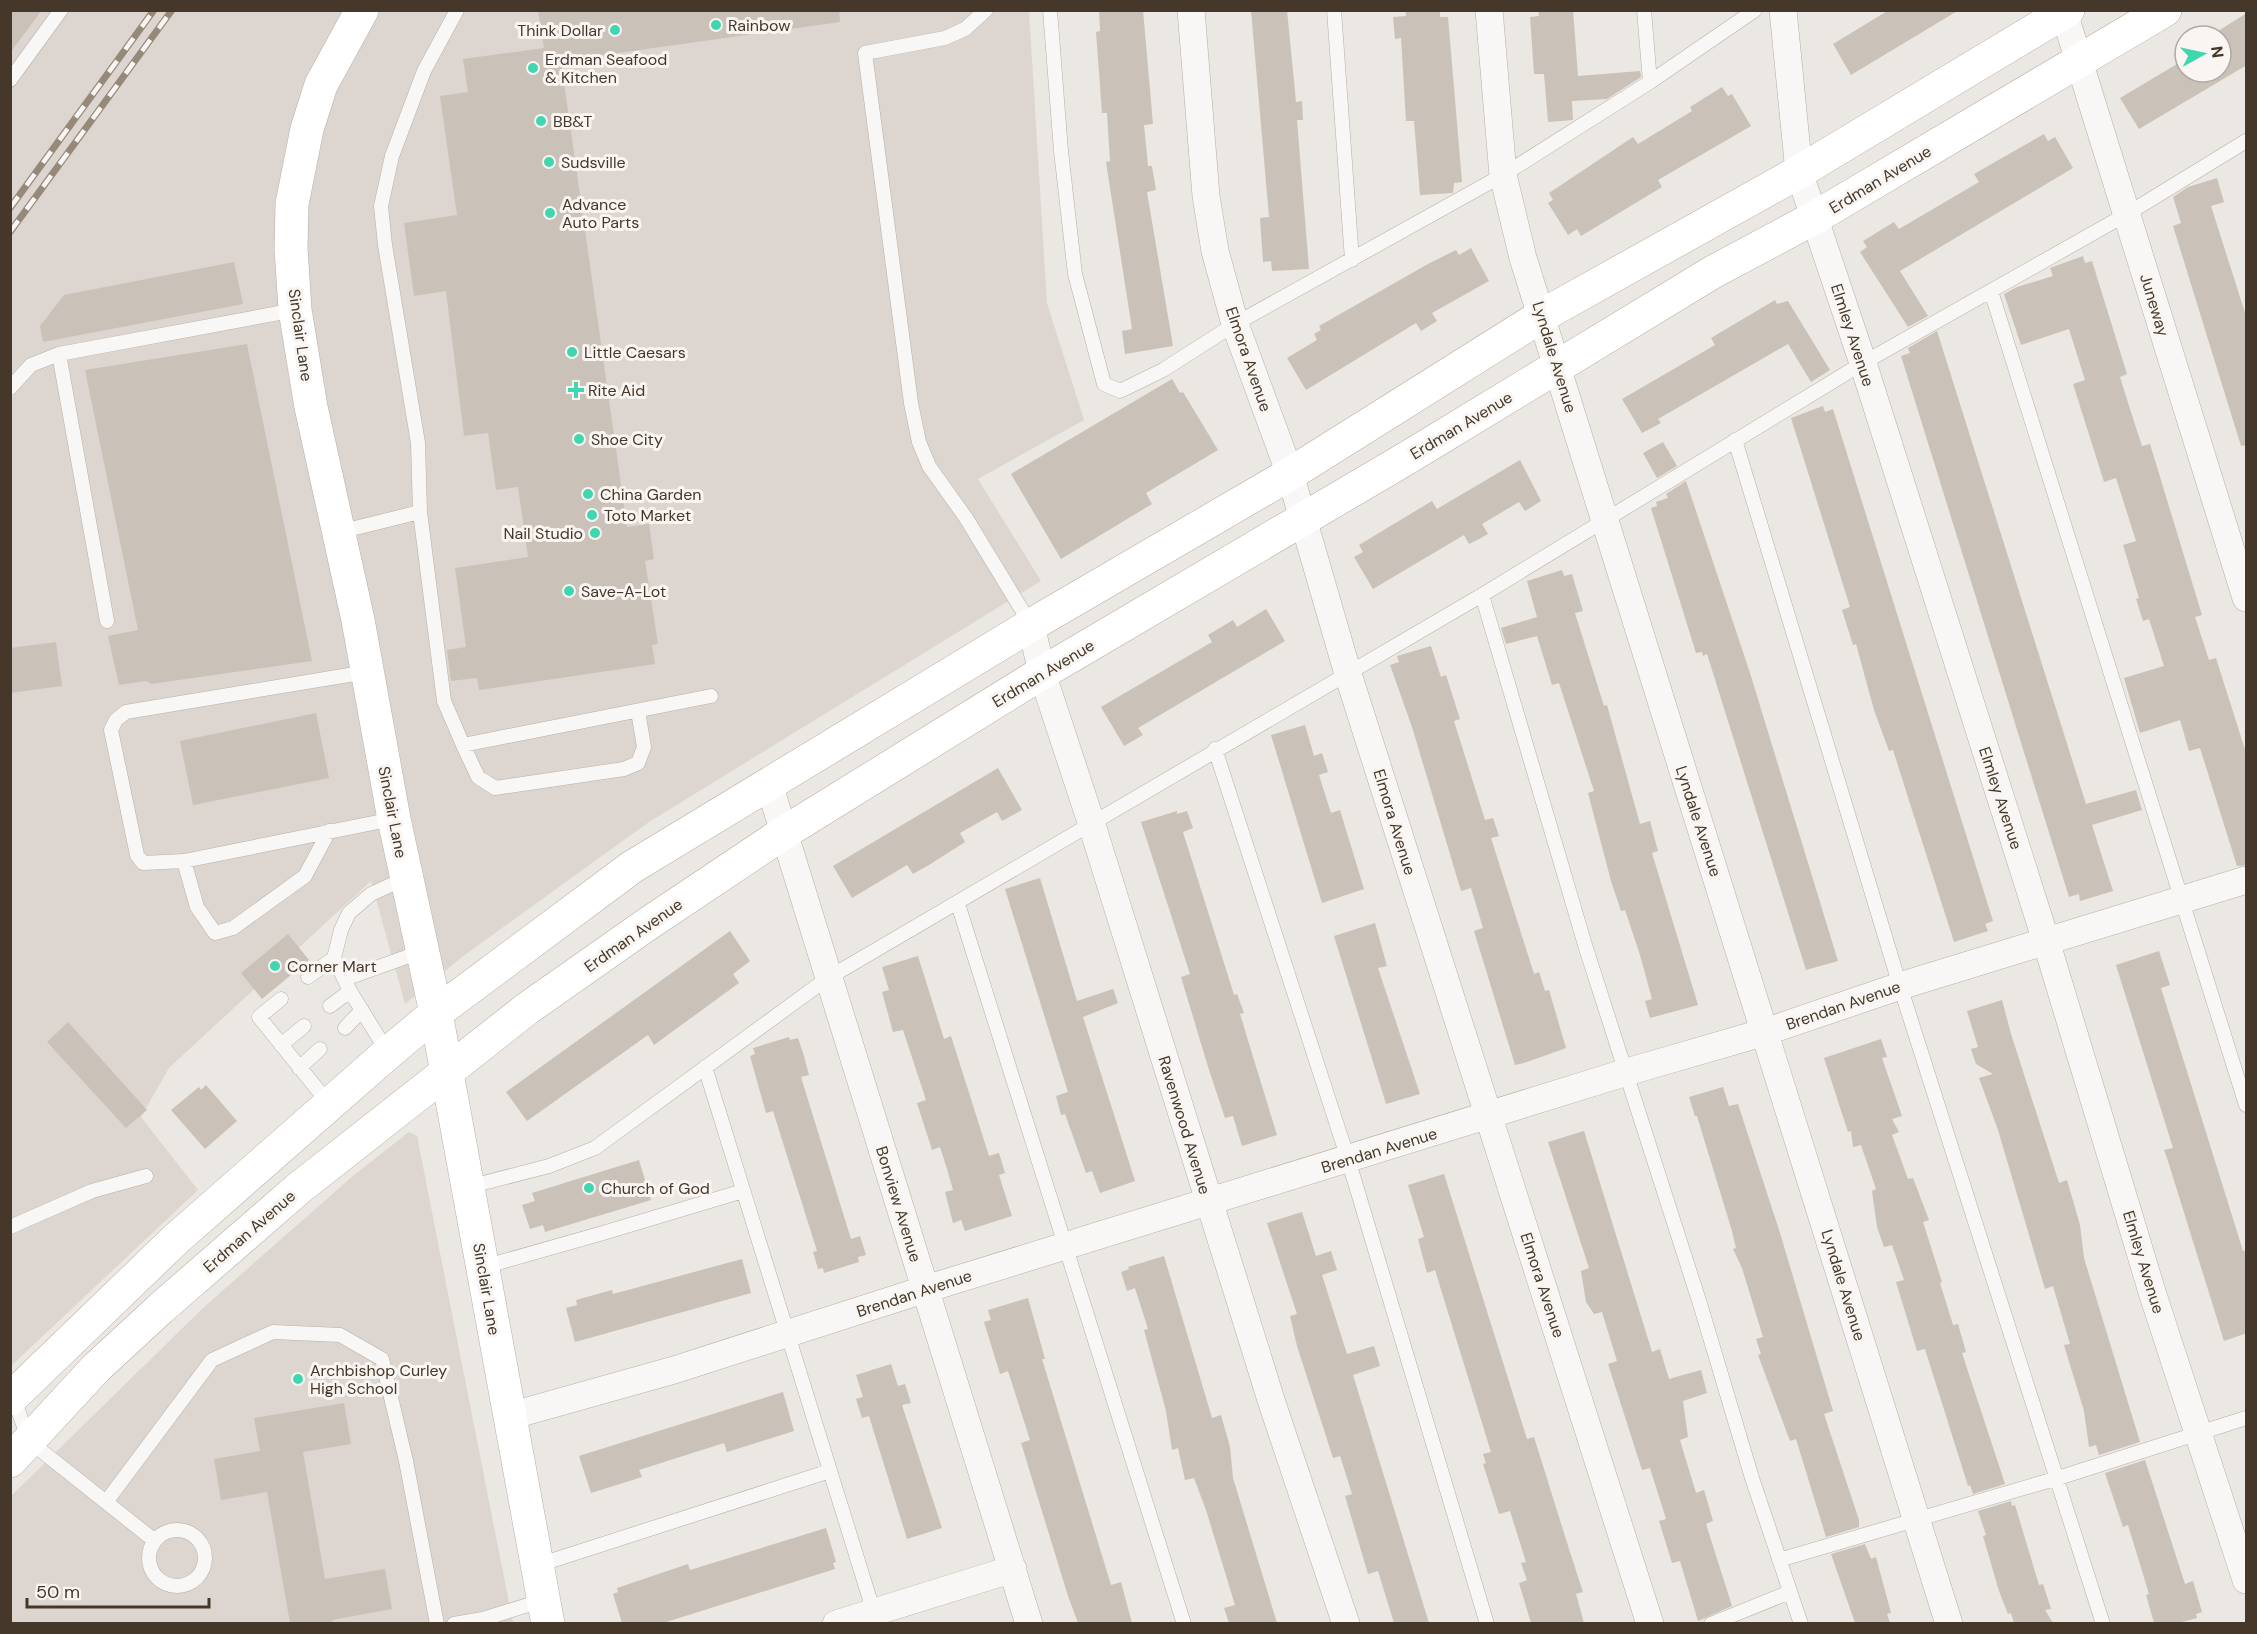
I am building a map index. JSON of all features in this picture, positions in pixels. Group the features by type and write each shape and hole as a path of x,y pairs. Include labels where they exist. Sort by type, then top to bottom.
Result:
{"main road":[{"name":"Sinclair Lane","path":"362,10 321,84 307,129 292,204 291,248 296,310 311,407 368,672 394,819 436,1013 546,1612"},
{"name":"Erdman Avenue","path":"20,1451 96,1368 299,1188 528,1008 785,832 1042,673 1156,608 1713,272 1814,218 2165,10"},
{"path":"12,1395 176,1239 388,1053 436,1013 632,867 1031,625 1290,474 1543,315 1799,172 2066,12"}],"street":[{"name":"Elmora Avenue","path":"1191,10 1206,196 1215,251 1235,324 1290,474 1348,674 1650,1623"},
{"name":"Lyndale Avenue","path":"1489,10 1503,175 1520,247 1949,1623"},
{"name":"Elmley Avenue","path":"1783,10 1799,172 1863,363 2046,941 2198,1433 2247,1580"},
{"name":"Juneway","path":"2066,12 2079,61 2247,598"},
{"name":"Ravenwood Avenue","path":"1031,625 1042,673 1091,822 1209,1203 1346,1623"},
{"name":"Bonview Avenue","path":"769,784 1029,1623"},
{"name":"Brendan Avenue","path":"510,1416 599,1393 926,1289 1627,1072 1765,1032 1900,986 2247,880"},
{"path":"836,1623 875,1618 1012,1569"}],"lane":[{"path":"10,80 61,10"},
{"path":"458,10 424,71 392,156 381,206 385,245 418,443 420,512 444,701 478,777 495,789 624,769 638,763 644,747 638,711"},
{"path":"986,10 965,29 945,38 865,53 909,392 920,442 929,466 966,518 1031,625"},
{"path":"1050,10 1061,151 1075,274 1104,384 1120,391 1163,370 1235,324 1503,175 1650,82 1755,10"},
{"path":"1334,10 1352,260"},
{"path":"1644,10 1650,82"},
{"path":"468,1187 549,1166 596,1148 828,978 958,904 1215,749 1482,595 1863,363 2127,214 2247,141"},
{"path":"1991,291 2247,1105"},
{"path":"10,388 31,365 59,354 296,310"},
{"path":"59,354 107,621"},
{"path":"1735,440 1900,986 2103,1623"},
{"path":"339,532 420,512"},
{"path":"1482,595 1585,945 1627,1072 1779,1560 1801,1623"},
{"path":"368,672 126,712 116,720 111,730 137,855 143,863 184,861 394,819"},
{"path":"463,745 711,696"},
{"path":"1215,749 1348,1159 1487,1623"},
{"path":"184,861 197,907 215,933 233,928 305,876 328,831"},
{"path":"308,977 334,958 341,930 349,913 372,894 406,878"},
{"path":"958,904 1184,1623"},
{"path":"330,1006 348,985 423,951"},
{"path":"334,958 388,1053"},
{"path":"281,999 259,1017 330,1105"},
{"path":"345,1028 362,1010"},
{"path":"281,1046 304,1026"},
{"path":"299,1068 320,1049"},
{"path":"705,1067 875,1618"},
{"path":"10,1227 92,1191 146,1176"},
{"path":"483,1266 743,1191"},
{"path":"106,1502 212,1360 273,1332 340,1335 382,1359 406,1461 437,1623"},
{"path":"12,1395 20,1451 106,1502 155,1541"},
{"path":"1779,1560 2058,1478 2247,1418"},
{"path":"538,1565 830,1471"},
{"path":"175,1530 186,1531 197,1538 204,1548 205,1565 200,1575 189,1584 177,1587 167,1585 157,1579 151,1569 150,1553 155,1541 175,1530"},
{"path":"1711,1623 1790,1592"},
{"path":"454,1623 546,1612"}],"shaded area":[{"path":"11,11 1029,11 1047,303 1084,420 978,479 1041,581 649,822 462,957 405,1004 371,881 169,1068 141,1117 198,1190 11,1366"},
{"name":"Archbishop Curley High School","path":"409,1132 417,1136 513,1623 11,1624 11,1496 203,1308 354,1175"}],"building":[{"path":"10,10 42,10 10,53"},
{"path":"538,10 839,10 840,22 561,61 627,527 649,524 654,559 645,561 658,644 652,645 655,664 479,690 477,678 451,681 447,650 466,647 455,568 528,557 518,487 496,490 488,433 464,436 446,291 414,296 404,223 457,215 440,96 468,92 463,59 544,48"},
{"path":"1099,10 1143,10 1153,124 1144,125 1148,166 1152,166 1156,190 1147,192 1173,346 1125,354 1122,331 1132,329 1106,162 1110,161 1107,113 1102,113 1096,32 1100,31"},
{"path":"1251,10 1287,10 1296,102 1302,101 1303,120 1297,120 1309,269 1272,271 1271,261 1263,262 1260,218 1269,217"},
{"path":"1405,10 1440,10 1440,17 1448,17 1462,182 1454,183 1453,193 1420,195 1414,121 1406,121 1401,38 1395,39 1393,17 1406,16"},
{"path":"1538,10 1573,10 1578,76 1640,71 1641,77 1607,99 1572,101 1573,120 1548,122 1544,74 1534,74 1530,17 1539,16"},
{"path":"1889,10 1959,10 1851,75 1833,44"},
{"path":"2247,13 2247,65 2233,73 2233,24 2229,24"},
{"path":"2173,66 2173,84 2215,84 2139,129 2120,98"},
{"path":"1722,87 1728,96 1732,94 1751,126 1658,180 1662,187 1581,236 1577,229 1568,235 1548,203 1553,200 1549,193 1633,137 1638,144 1692,111 1690,107"},
{"path":"2044,134 2048,141 2055,137 2073,168 1900,271 1928,316 1908,327 1860,252 1867,247 1863,241 1894,222 1899,229 1979,182 1974,174"},
{"path":"2217,178 2224,202 2211,206 2247,319 2247,445 2241,446 2173,226 2181,223 2173,197 2188,187"},
{"path":"1471,248 1489,281 1432,313 1437,321 1421,331 1416,323 1306,390 1287,358 1317,340 1314,334 1321,330 1319,326 1428,264 1456,250 1459,255"},
{"path":"2083,256 2085,263 2092,261 2127,374 2120,377 2129,406 2142,446 2150,444 2202,615 2195,617 2209,660 2216,658 2247,756 2247,865 2237,866 2200,748 2189,751 2180,720 2140,733 2124,678 2164,666 2149,619 2143,621 2136,599 2139,598 2123,545 2136,541 2116,478 2104,482 2073,384 2085,380 2069,329 2021,345 2004,294 2017,287 2053,276 2050,268"},
{"path":"234,262 243,304 43,342 40,326 64,295"},
{"path":"1775,300 1777,304 1788,301 1830,370 1811,382 1788,344 1658,419 1661,423 1642,433 1622,399 1715,345 1711,338"},
{"path":"1937,331 2086,804 2136,790 2142,810 2092,825 2113,891 2080,901 2079,894 2069,897 1901,356 1910,353 1908,348"},
{"path":"247,344 312,661 151,684 146,681 119,685 108,636 138,630 85,370"},
{"path":"1172,379 1180,393 1183,392 1218,450 1146,493 1152,504 1061,559 1011,474"},
{"path":"1823,406 1825,412 1833,409 1993,921 1985,924 1988,931 1954,942 1893,750 1889,751 1874,710 1856,644 1853,645 1842,610 1850,607 1791,418"},
{"path":"1663,442 1677,466 1657,478 1643,453"},
{"path":"1520,460 1541,501 1525,511 1519,502 1482,524 1488,534 1469,544 1464,535 1373,589 1354,557 1363,552 1359,545 1432,501 1437,509"},
{"path":"1686,481 1750,673 1838,961 1806,970 1707,654 1703,656 1702,652 1696,653 1651,508 1657,506 1656,502 1668,498 1666,494"},
{"path":"1562,570 1564,576 1572,574 1583,611 1575,613 1604,706 1607,705 1640,824 1650,821 1658,851 1652,853 1698,1005 1650,1018 1645,1001 1652,999 1625,910 1621,911 1611,881 1588,793 1594,791 1559,683 1552,685 1537,636 1506,644 1501,628 1537,617 1527,581"},
{"path":"1266,609 1285,641 1138,728 1143,735 1124,746 1101,707 1212,642 1208,635 1233,620 1237,627"},
{"path":"56,642 62,686 10,693 10,648"},
{"path":"1431,646 1441,677 1446,675 1460,719 1454,721 1485,820 1493,818 1499,836 1491,838 1534,974 1539,972 1545,991 1549,990 1566,1048 1515,1065 1474,931 1483,928 1471,888 1461,891 1412,727 1390,665 1399,662 1397,656"},
{"path":"316,713 329,778 193,805 180,741"},
{"path":"1305,725 1314,756 1322,753 1328,772 1319,775 1331,813 1340,810 1364,889 1322,903 1271,735"},
{"path":"998,768 1022,810 1002,821 997,812 960,833 965,842 929,865 913,874 907,865 852,898 833,866"},
{"path":"1177,811 1177,814 1187,811 1193,828 1183,832 1234,995 1237,994 1244,1013 1240,1014 1277,1135 1242,1146 1233,1116 1225,1118 1209,1070 1181,977 1190,974 1141,822"},
{"path":"1040,878 1077,1001 1113,989 1118,1003 1083,1017 1135,1181 1100,1193 1092,1171 1086,1173 1065,1114 1061,1115 1056,1096 1068,1092 1005,889"},
{"path":"1375,923 1387,966 1378,968 1420,1094 1386,1104 1334,936"},
{"path":"730,931 750,961 733,974 739,983 654,1045 648,1035 527,1121 506,1092"},
{"name":"Corner Mart","path":"288,934 309,960 262,999 241,973"},
{"path":"2159,951 2170,985 2161,988 2243,1251 2247,1250 2247,1333 2224,1341 2164,1150 2173,1148 2116,965"},
{"path":"918,956 944,1039 951,1036 989,1156 999,1153 1005,1173 999,1175 1012,1216 965,1231 961,1220 953,1223 945,1192 953,1190 947,1169 940,1147 932,1150 917,1103 926,1100 903,1030 893,1032 882,992 889,990 882,967"},
{"path":"2002,1000 2059,1183 2067,1180 2080,1225 2084,1258 2140,1442 2099,1455 2096,1445 2089,1447 2084,1411 2064,1345 2070,1344 2053,1286 2045,1289 1998,1130 1979,1078 1993,1074 1976,1064 1971,1049 1978,1047 1967,1011"},
{"path":"68,1022 147,1110 126,1128 47,1042"},
{"path":"789,1037 790,1040 798,1038 804,1056 809,1075 801,1077 851,1239 860,1236 866,1255 858,1257 859,1262 824,1273 823,1268 818,1269 813,1252 817,1251 773,1111 766,1113 750,1056 755,1054 753,1048"},
{"path":"1881,1039 1887,1057 1882,1058 1902,1116 1892,1119 1899,1132 1892,1135 1908,1179 1913,1178 1929,1220 1923,1222 1942,1282 1940,1283 1953,1325 1958,1324 1966,1352 1962,1353 2005,1484 1973,1494 1970,1485 1968,1486 1925,1349 1917,1351 1896,1282 1904,1280 1892,1245 1884,1247 1877,1227 1872,1191 1876,1189 1861,1145 1853,1147 1851,1131 1848,1132 1824,1058"},
{"path":"206,1085 237,1121 205,1149 171,1110 199,1087 201,1090"},
{"path":"1723,1087 1729,1106 1738,1104 1780,1233 1833,1411 1824,1414 1859,1520 1859,1527 1826,1537 1796,1439 1790,1441 1758,1355 1761,1354 1756,1339 1763,1337 1742,1268 1733,1249 1736,1248 1732,1231 1697,1116 1695,1116 1689,1097"},
{"path":"1584,1131 1652,1352 1660,1349 1669,1379 1701,1370 1707,1393 1683,1401 1688,1437 1680,1440 1696,1493 1704,1490 1713,1521 1706,1524 1732,1606 1698,1621 1680,1561 1672,1563 1659,1521 1666,1519 1650,1468 1642,1470 1608,1364 1617,1361 1602,1312 1594,1314 1586,1302 1581,1271 1589,1268 1548,1142"},
{"path":"639,1160 651,1200 545,1232 543,1225 530,1229 522,1205 535,1201 532,1193"},
{"path":"1444,1174 1527,1439 1534,1437 1583,1592 1576,1594 1584,1623 1531,1623 1519,1583 1527,1580 1521,1563 1526,1562 1510,1511 1499,1514 1483,1464 1486,1463 1483,1454 1491,1452 1435,1270 1427,1273 1418,1239 1424,1237 1408,1185"},
{"path":"1302,1212 1316,1256 1331,1251 1337,1270 1322,1275 1347,1354 1374,1346 1380,1366 1353,1375 1429,1623 1394,1623 1378,1571 1368,1574 1345,1496 1352,1494 1340,1456 1333,1458 1297,1346 1290,1316 1297,1314 1267,1223"},
{"path":"1164,1256 1212,1418 1221,1415 1230,1447 1233,1478 1277,1623 1229,1623 1224,1608 1235,1605 1206,1510 1194,1478 1185,1480 1178,1448 1172,1450 1166,1411 1144,1330 1148,1329 1135,1288 1127,1291 1121,1272 1129,1269 1128,1267"},
{"path":"742,1259 751,1293 575,1342 566,1308 577,1305 576,1300 612,1290 613,1294"},
{"path":"1028,1298 1045,1359 1042,1359 1111,1585 1121,1582 1132,1623 1078,1623 1068,1596 1021,1443 1030,1440 1008,1371 1000,1374 984,1322 991,1320 988,1310"},
{"path":"891,1364 898,1386 905,1384 911,1403 902,1405 942,1528 907,1539 869,1416 862,1418 856,1399 863,1397 856,1375"},
{"path":"783,1392 794,1431 727,1452 724,1443 639,1470 642,1477 591,1493 579,1456"},
{"path":"344,1403 351,1444 303,1452 325,1579 385,1569 392,1609 332,1620 333,1623 290,1623 267,1492 221,1500 214,1459 260,1451 254,1418"},
{"path":"2145,1460 2185,1584 2193,1581 2202,1612 2196,1614 2197,1618 2178,1623 2154,1623 2146,1595 2149,1594 2128,1525 2123,1527 2105,1473"},
{"path":"2011,1501 2012,1506 2015,1505 2039,1585 2043,1584 2051,1609 2045,1610 2053,1623 2014,1623 1999,1591 1978,1511"},
{"path":"826,1528 836,1562 833,1563 835,1569 663,1623 622,1623 613,1594 618,1592 617,1588 688,1564 690,1570"},
{"path":"1865,1544 1871,1559 1876,1557 1891,1613 1887,1614 1890,1623 1855,1623 1831,1554"}],"railway":[{"path":"10,208 154,10"},
{"path":"10,232 172,10"}],"place":[{"name":"Rainbow","path":"716,25"},
{"name":"Think Dollar","path":"615,30"},
{"name":"Erdman Seafood & Kitchen","path":"533,68"},
{"name":"BB&T","path":"541,121"},
{"name":"Sudsville","path":"549,162"},
{"name":"Advance Auto Parts","path":"550,213"},
{"name":"Little Caesars","path":"572,352"},
{"name":"Rite Aid","path":"576,390"},
{"name":"Shoe City","path":"579,439"},
{"name":"China Garden","path":"588,494"},
{"name":"Toto Market","path":"592,515"},
{"name":"Nail Studio","path":"595,533"},
{"name":"Save-A-Lot","path":"569,591"},
{"name":"Corner Mart","path":"275,966"},
{"name":"Church of God","path":"589,1188"},
{"name":"Archbishop Curley High School","path":"298,1379"}]}
